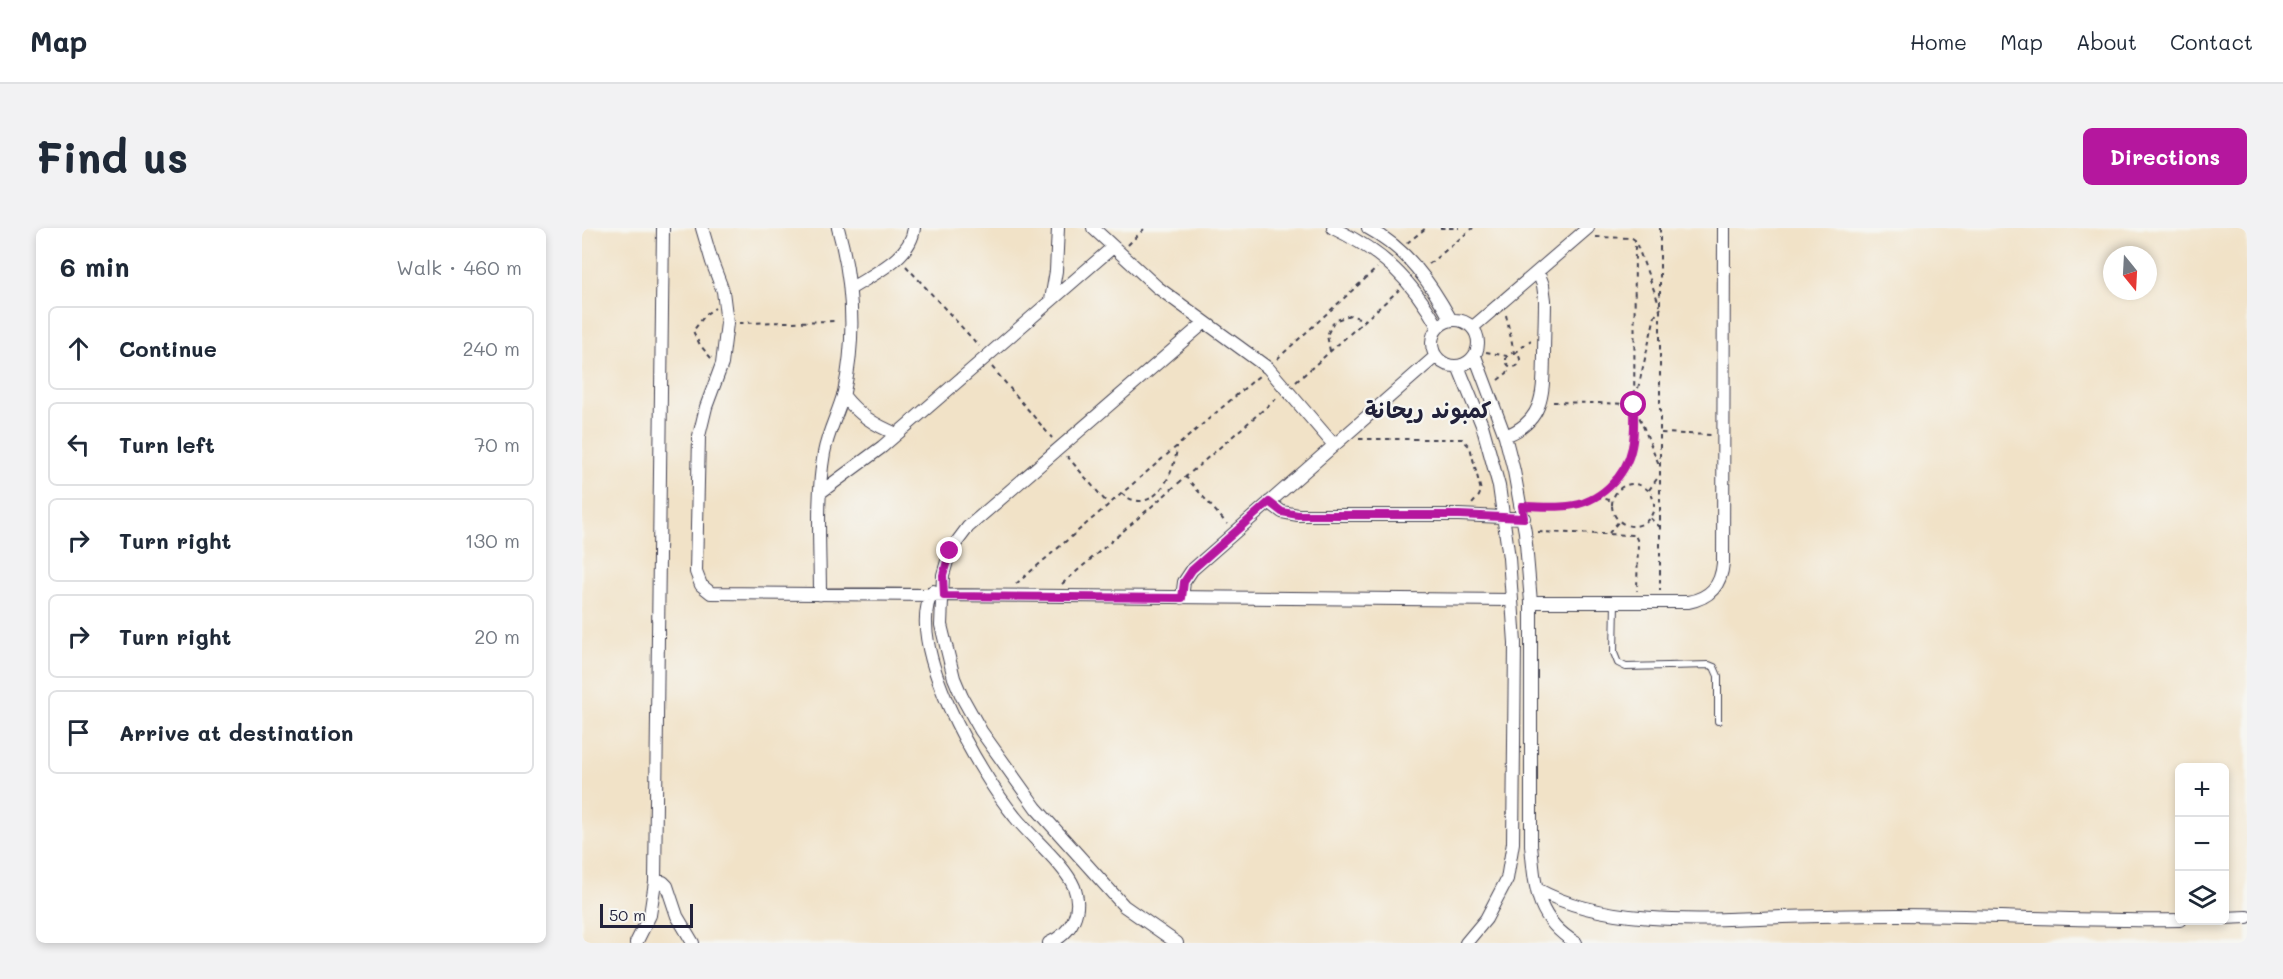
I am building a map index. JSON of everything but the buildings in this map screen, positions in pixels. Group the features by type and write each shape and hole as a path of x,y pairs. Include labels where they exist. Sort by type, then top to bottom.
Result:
{"street":[{"path":"636,943 651,915 655,882 663,228"},
{"path":"702,228 723,291 727,323 723,364 704,414 699,436 697,579 705,590 718,595 1511,600"},
{"path":"820,595 820,492 827,442 843,395 852,321 850,289 837,228"},
{"path":"850,289 897,257 909,246 914,228"},
{"path":"1051,300 1056,271 1058,228"},
{"path":"1093,228 1157,287 1268,368 1338,442"},
{"path":"1334,228 1386,260 1424,302 1438,327"},
{"path":"1368,228 1400,249 1420,271 1451,320"},
{"path":"1473,327 1538,272 1575,232 1588,228"},
{"path":"1531,603 1699,600 1710,594 1717,585 1722,574 1724,228"},
{"path":"820,492 852,471 1051,300 1116,250"},
{"path":"1505,436 1531,420 1541,401 1545,292 1538,272"},
{"path":"1476,353 1465,364 1458,366 1445,364 1436,356 1432,344 1438,327 1451,320 1463,321 1473,327 1479,338 1476,353 1505,436 1523,512 1532,643 1531,845 1537,889 1547,919 1560,934 1575,943"},
{"path":"1049,943 1061,938 1073,921 1077,901 1074,888 1068,876 1014,816 988,780 966,743 948,704 934,662 926,628 930,596 943,575 950,551 968,527 1204,323"},
{"path":"1182,598 1182,590 1188,576 1436,356"},
{"path":"1458,366 1488,445 1505,517 1515,643 1513,843 1507,879 1485,920 1466,943"},
{"path":"843,395 872,423 897,434"},
{"path":"1269,502 1282,512 1298,515 1505,517 1523,512"},
{"path":"943,575 944,596 941,626 954,678 962,698 981,731 1036,808 1113,896 1133,913 1177,943"},
{"path":"1515,643 1532,643"},
{"path":"948,704 962,698"},
{"path":"1515,736 1530,736"},
{"path":"655,882 663,882 667,886 677,916 693,943"},
{"path":"1537,889 1558,899 1583,906 1631,915 1678,920 1896,915 2175,920"},
{"path":"2229,918 2247,917"}],"lane":[{"path":"1615,603 1614,653 1618,663 1626,667 1709,665 1714,667 1718,676 1718,721"}],"path":[{"path":"1116,250 1145,228"},
{"path":"1400,249 1426,228"},
{"path":"1440,228 1459,228"},
{"path":"1420,271 1473,228"},
{"path":"1660,228 1660,602"},
{"path":"1575,232 1635,240 1650,284 1661,307"},
{"path":"1523,512 1583,503 1597,496 1616,480 1626,464 1633,445 1635,240"},
{"path":"897,257 985,356 1108,504"},
{"path":"1001,597 1268,368 1386,260"},
{"path":"1048,597 1408,282"},
{"path":"1486,383 1501,378 1520,361 1514,353 1503,302"},
{"path":"723,364 708,356 694,337 693,331 694,326 702,321 709,310 726,306"},
{"path":"1661,307 1655,316 1634,404 1661,472"},
{"path":"1327,313 1334,321"},
{"path":"1330,351 1327,336 1334,321 1350,315 1365,320"},
{"path":"727,323 852,321"},
{"path":"1476,353 1507,356 1525,343 1544,338"},
{"path":"1507,356 1506,361 1511,367"},
{"path":"1541,401 1634,404"},
{"path":"1661,434 1723,436"},
{"path":"1338,442 1459,438 1466,441 1470,447 1481,491 1477,500 1459,515"},
{"path":"1121,493 1135,501 1156,494 1170,477 1177,445"},
{"path":"1648,490 1661,472"},
{"path":"1185,476 1234,533"},
{"path":"1627,484 1639,484 1648,490 1654,501 1650,518 1638,526 1624,525 1619,521 1611,508 1617,490 1627,484"},
{"path":"1156,494 1160,498"},
{"path":"1597,496 1612,501"},
{"path":"1650,518 1661,528"},
{"path":"1608,534 1619,521"},
{"path":"1526,532 1632,534 1637,539 1637,602"}],"district":[{"name":"كمبوند ريحانة","path":"1428,409"}],"route":[{"path":"950,551 943,575 944,596 1182,598 1184,582 1192,570 1269,502 1282,512 1298,515 1459,515 1524,518 1522,506 1567,506 1583,503 1603,492 1622,473 1633,445 1634,405"}]}
